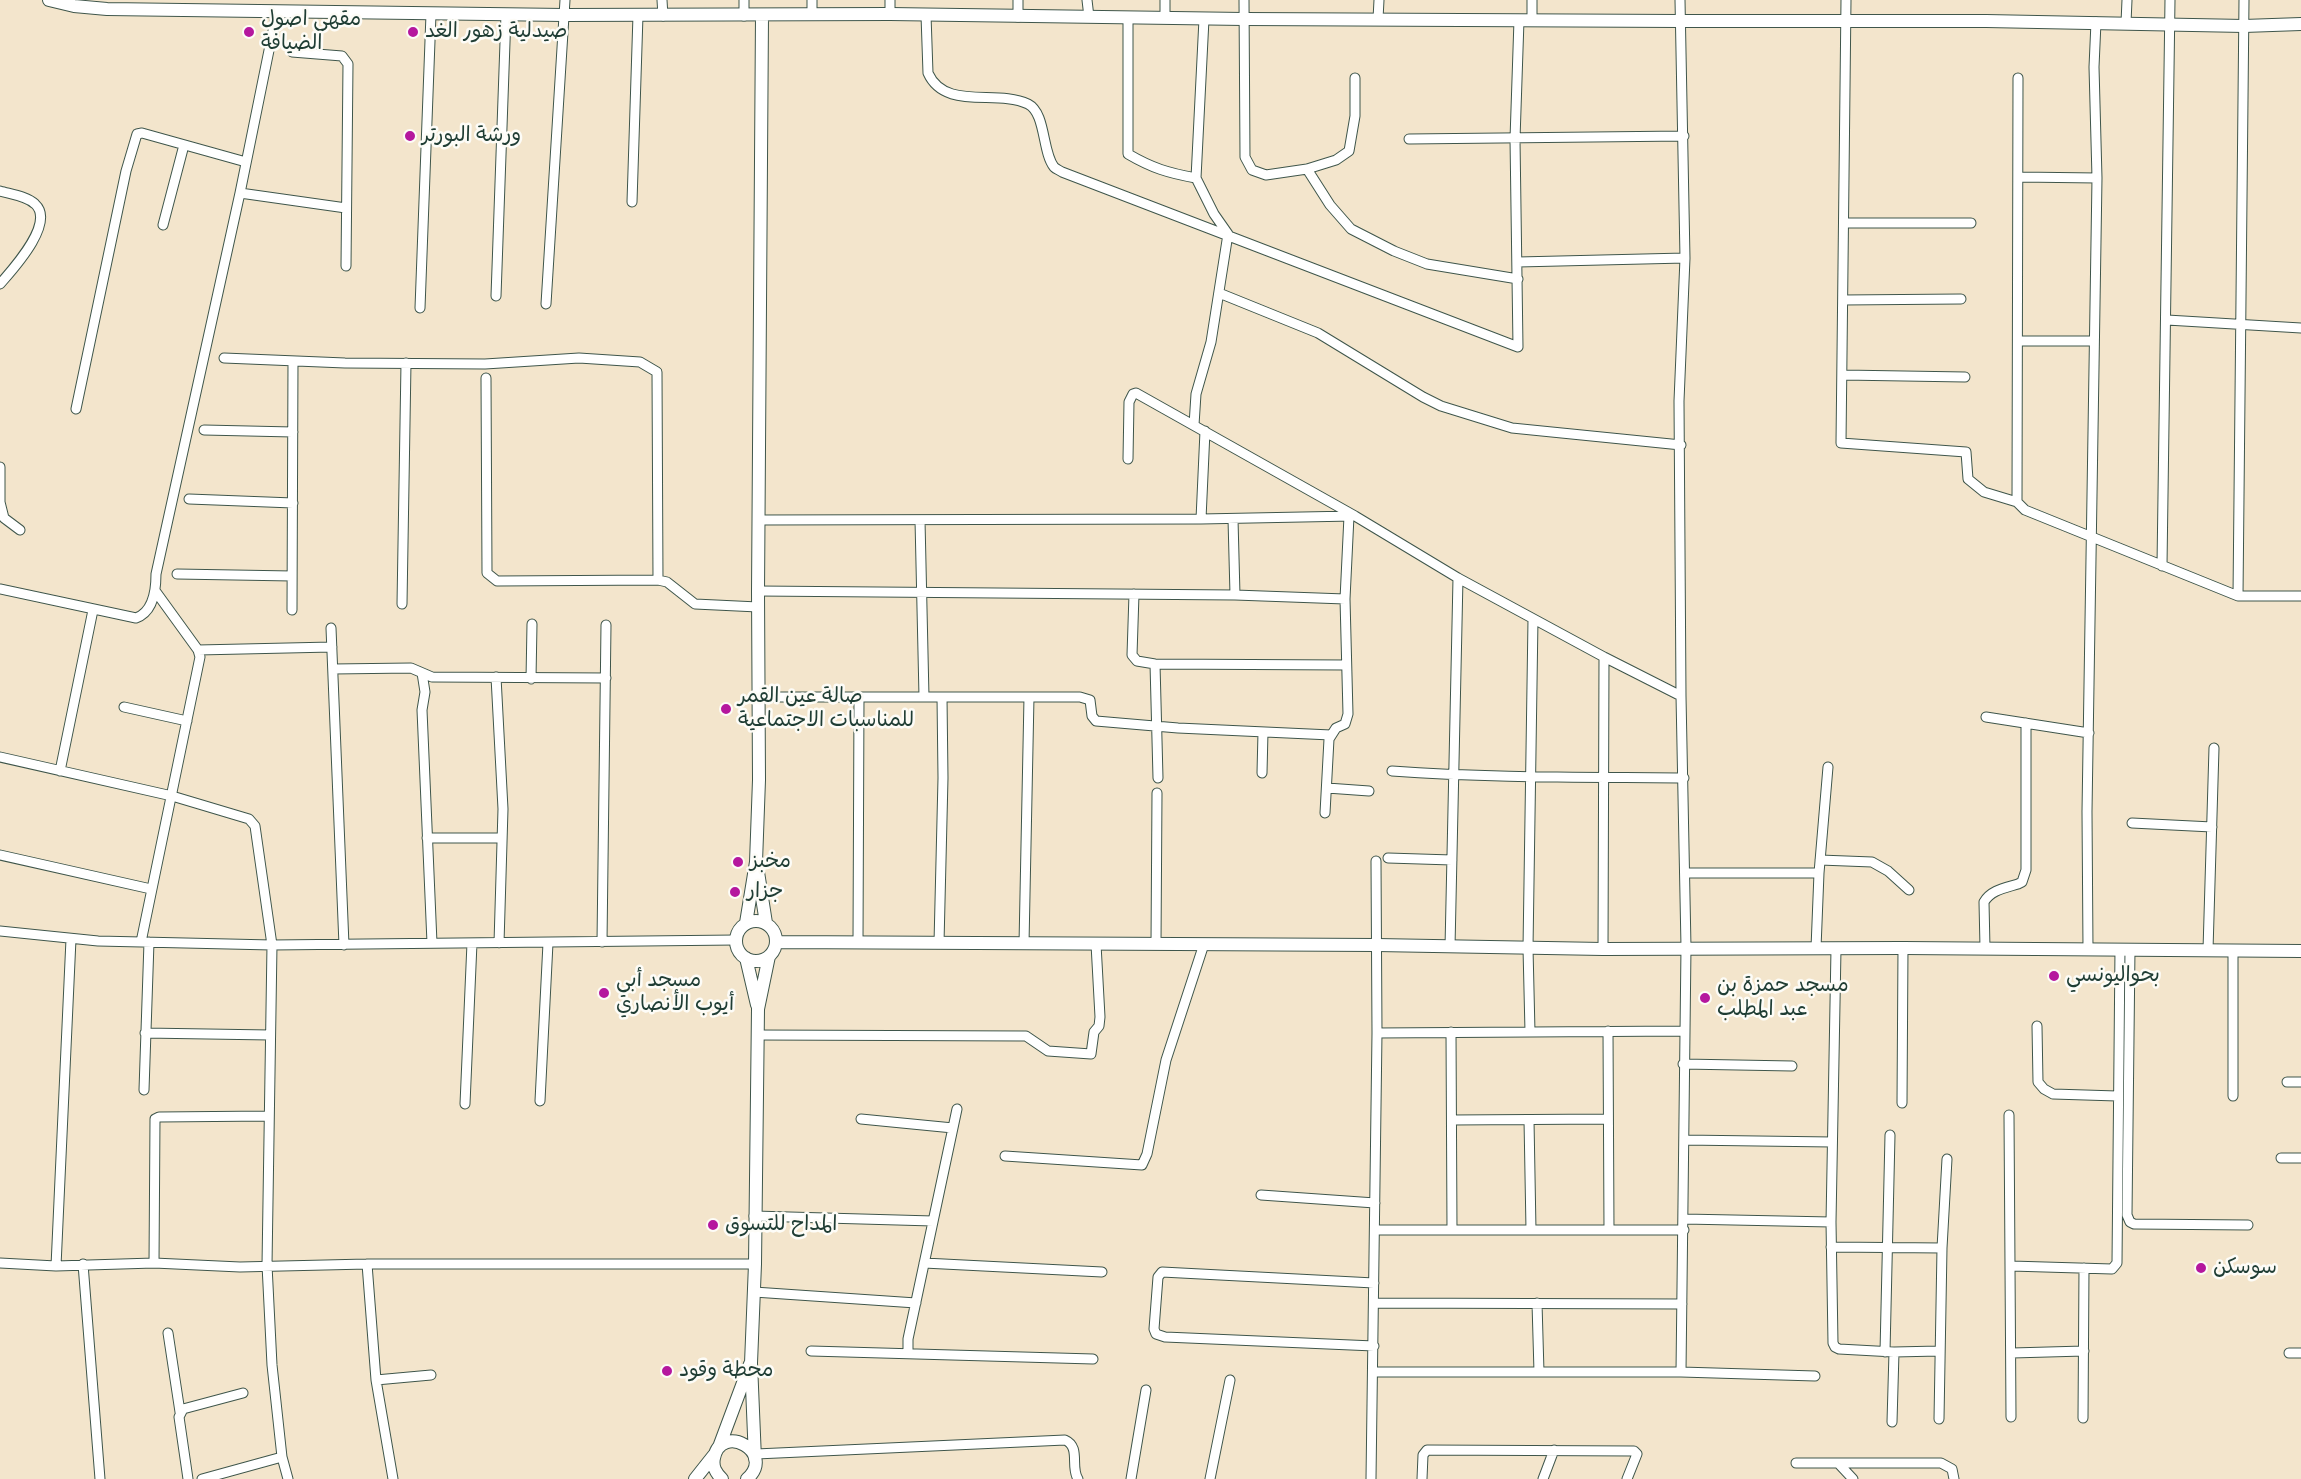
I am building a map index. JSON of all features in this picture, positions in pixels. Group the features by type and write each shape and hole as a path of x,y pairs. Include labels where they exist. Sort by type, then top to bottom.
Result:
{"street":[{"path":"49,0 74,6 106,9 279,5 431,14 663,16 890,14 1204,19 1986,21 2244,26 2301,24"},
{"path":"546,304 565,0"},
{"path":"662,0 663,16"},
{"path":"744,0 744,16"},
{"path":"812,0 812,15"},
{"path":"890,0 890,14"},
{"path":"1018,0 1018,16"},
{"path":"1088,0 1089,17"},
{"path":"1165,0 1165,18"},
{"path":"1244,0 1245,157 1252,170 1266,175 1307,169 1336,160 1349,151 1355,116 1355,78"},
{"path":"1378,19 1379,0"},
{"path":"1532,0 1532,21"},
{"path":"1680,0 1685,258 1679,401 1686,947 1681,1372"},
{"path":"1846,0 1841,443 1966,452 1968,479 1984,492 2018,502 2025,510 2238,596 2301,596"},
{"path":"2126,23 2127,0"},
{"path":"2162,566 2170,0"},
{"path":"2238,596 2244,0"},
{"path":"0,589 136,618 144,615 156,592 156,574 279,5"},
{"path":"420,308 431,14"},
{"path":"496,296 506,14"},
{"path":"632,202 638,15"},
{"path":"926,15 930,79 946,94 1028,104 1039,121 1054,167 1062,172 1518,347 1515,139 1519,20"},
{"path":"746,923 756,862 759,780 762,16"},
{"path":"1128,18 1128,154 1167,173 1196,178"},
{"path":"1194,425 1196,394 1211,342 1228,234 1214,214 1196,178 1204,19"},
{"path":"2088,949 2097,178 2094,67 2096,22"},
{"path":"292,52 342,56 348,64 346,266"},
{"path":"2018,78 2018,502"},
{"path":"75,409 126,171 137,134 142,133 246,162"},
{"path":"1409,139 1684,136"},
{"path":"163,225 184,145"},
{"path":"1307,169 1330,205 1351,229 1394,252 1427,264 1518,279"},
{"path":"2019,177 2097,178"},
{"path":"0,191 37,204 40,213 34,241 0,284"},
{"path":"240,193 346,208"},
{"path":"1844,223 1971,223"},
{"path":"1518,262 1685,258"},
{"path":"1219,293 1318,333 1441,406 1512,428 1681,445"},
{"path":"1843,300 1961,299"},
{"path":"2167,320 2301,328"},
{"path":"2019,341 2094,341"},
{"path":"224,358 485,364 579,358 640,362 657,372 658,580"},
{"path":"292,610 293,361"},
{"path":"402,604 406,363"},
{"path":"1843,375 1965,377"},
{"path":"486,378 486,562 487,573 491,578 497,581 658,580 667,582 695,604 758,607"},
{"path":"1128,459 1129,402 1133,394 1141,395 1458,578 1681,696"},
{"path":"204,430 293,432"},
{"path":"1201,519 1205,431"},
{"path":"0,467 0,502 4,518 20,530"},
{"path":"189,499 293,503"},
{"path":"759,520 1233,519 1352,516"},
{"path":"1325,813 1331,735 1347,719 1345,600 1352,516"},
{"path":"1233,519 1235,595"},
{"path":"920,520 924,697"},
{"path":"177,574 292,576"},
{"path":"1450,947 1458,578"},
{"path":"758,591 1235,595 1345,600"},
{"path":"144,1090 145,942 151,889 200,657 198,650 156,592"},
{"path":"1134,594 1133,659 1155,664 1346,665"},
{"path":"60,771 93,610"},
{"path":"1530,1032 1529,777 1533,619"},
{"path":"531,679 532,624"},
{"path":"602,942 606,625"},
{"path":"331,627 344,945"},
{"path":"198,650 332,647"},
{"path":"1604,657 1604,949"},
{"path":"1155,664 1158,778"},
{"path":"333,669 411,668 432,677 606,678"},
{"path":"422,673 425,692 422,710 432,943"},
{"path":"496,677 503,808 499,943"},
{"path":"758,697 1084,698 1090,700 1092,716 1096,721 1331,735"},
{"path":"858,942 860,697"},
{"path":"939,943 943,778 942,697"},
{"path":"1024,944 1029,697"},
{"path":"124,707 187,721"},
{"path":"1986,717 2089,733"},
{"path":"1985,948 1984,902 1990,893 2022,882 2026,870 2026,723"},
{"path":"1262,773 1263,732"},
{"path":"2208,950 2214,748"},
{"path":"0,758 172,796 249,819 255,826 272,945 267,1265 272,1365 282,1457 288,1479"},
{"path":"1816,948 1819,873 1828,767"},
{"path":"1392,771 1454,776 1684,778"},
{"path":"1327,789 1369,791"},
{"path":"1156,944 1157,793"},
{"path":"2132,823 2212,827"},
{"path":"427,838 502,838"},
{"path":"0,855 151,889"},
{"path":"1389,858 1452,860"},
{"path":"1820,860 1872,862 1888,871 1909,890"},
{"path":"1371,1479 1377,1033 1376,861"},
{"path":"756,862 766,923"},
{"path":"1685,873 1819,873"},
{"path":"753,1468 751,1363 755,1264 758,1009 769,956 776,942 771,928 766,923 759,921 746,923 740,928 736,940 740,952 746,958 757,961 769,956"},
{"path":"0,931 71,939 272,945 736,940"},
{"path":"56,1266 71,939"},
{"path":"776,942 1377,945 1604,949 1686,947 2301,951"},
{"path":"465,1104 472,943"},
{"path":"540,1101 548,943"},
{"path":"757,1035 1026,1036 1048,1051 1091,1054 1094,1032 1099,1026 1100,1017 1096,944"},
{"path":"1005,1156 1142,1165 1147,1154 1166,1060 1204,944"},
{"path":"1902,1102 1903,948"},
{"path":"1836,949 1831,1222 1833,1343 1835,1347 1889,1352 1939,1352"},
{"path":"2011,1266 2112,1269 2116,1263 2117,1096 2125,949"},
{"path":"2125,949 2127,1215 2130,1222 2134,1224 2248,1225"},
{"path":"2233,951 2233,1096"},
{"path":"746,958 758,1009"},
{"path":"2037,1026 2038,1082 2044,1089 2053,1094 2117,1096"},
{"path":"1608,1031 1609,1230"},
{"path":"1377,1033 1684,1031"},
{"path":"1451,1032 1452,1230"},
{"path":"145,1034 270,1035"},
{"path":"1683,1064 1792,1066"},
{"path":"2287,1082 2301,1082"},
{"path":"908,1352 908,1339 957,1109"},
{"path":"2009,1115 2011,1417"},
{"path":"154,1263 155,1119 159,1117 269,1116"},
{"path":"861,1119 953,1128"},
{"path":"1452,1120 1608,1119"},
{"path":"1529,1120 1531,1230"},
{"path":"1890,1135 1887,1247 1892,1422"},
{"path":"1684,1140 1832,1142"},
{"path":"2281,1158 2301,1158"},
{"path":"1939,1419 1942,1248 1947,1159"},
{"path":"1261,1195 1375,1203"},
{"path":"754,1216 933,1221"},
{"path":"1684,1220 1831,1222"},
{"path":"1375,1230 1684,1230"},
{"path":"1831,1247 1942,1248"},
{"path":"0,1263 56,1266 154,1263 240,1267 367,1264 755,1264"},
{"path":"924,1263 967,1267 1102,1272"},
{"path":"83,1264 100,1479"},
{"path":"367,1264 376,1380 393,1479"},
{"path":"2083,1418 2084,1268"},
{"path":"1374,1283 1162,1272 1158,1277 1154,1329 1156,1334 1165,1337 1374,1346"},
{"path":"754,1292 916,1304"},
{"path":"1374,1303 1682,1304"},
{"path":"1537,1303 1539,1372"},
{"path":"168,1333 188,1479"},
{"path":"811,1351 1093,1359"},
{"path":"2012,1353 2084,1352"},
{"path":"2289,1353 2301,1353"},
{"path":"721,1479 713,1465 751,1363"},
{"path":"1373,1372 1681,1372 1815,1376"},
{"path":"376,1380 431,1375"},
{"path":"1210,1479 1230,1380"},
{"path":"1131,1479 1146,1390"},
{"path":"180,1412 183,1409 243,1393"},
{"path":"753,1468 1065,1440 1070,1442 1074,1449 1074,1470 1078,1479"},
{"path":"695,1479 717,1451 732,1441 741,1442 749,1447 753,1468"},
{"path":"1422,1479 1424,1452 1427,1450 1634,1451 1636,1454 1627,1479"},
{"path":"1543,1479 1554,1450"},
{"path":"202,1479 282,1457"},
{"path":"1838,1463 1853,1479"},
{"path":"1796,1464 1941,1463 1953,1469 1954,1479"}],"place":[{"name":"مقهى اصول الضيافة","path":"249,32"},
{"name":"صيدلية زهور الغد","path":"413,32"},
{"name":"ورشة البورتر","path":"410,136"},
{"name":"صالة عين القمر للمناسبات الاجتماعية","path":"726,709"},
{"name":"مخبز","path":"738,862"},
{"name":"جزار","path":"735,892"},
{"name":"بحواليونسي","path":"2054,976"},
{"name":"مسجد أبي أيوب الأنصاري","path":"604,993"},
{"name":"مسجد حمزة بن عبد المطلب","path":"1705,998"},
{"name":"المداح للتسوق","path":"713,1225"},
{"name":"سوسكن","path":"2201,1268"},
{"name":"محطة وقود","path":"667,1371"}]}
